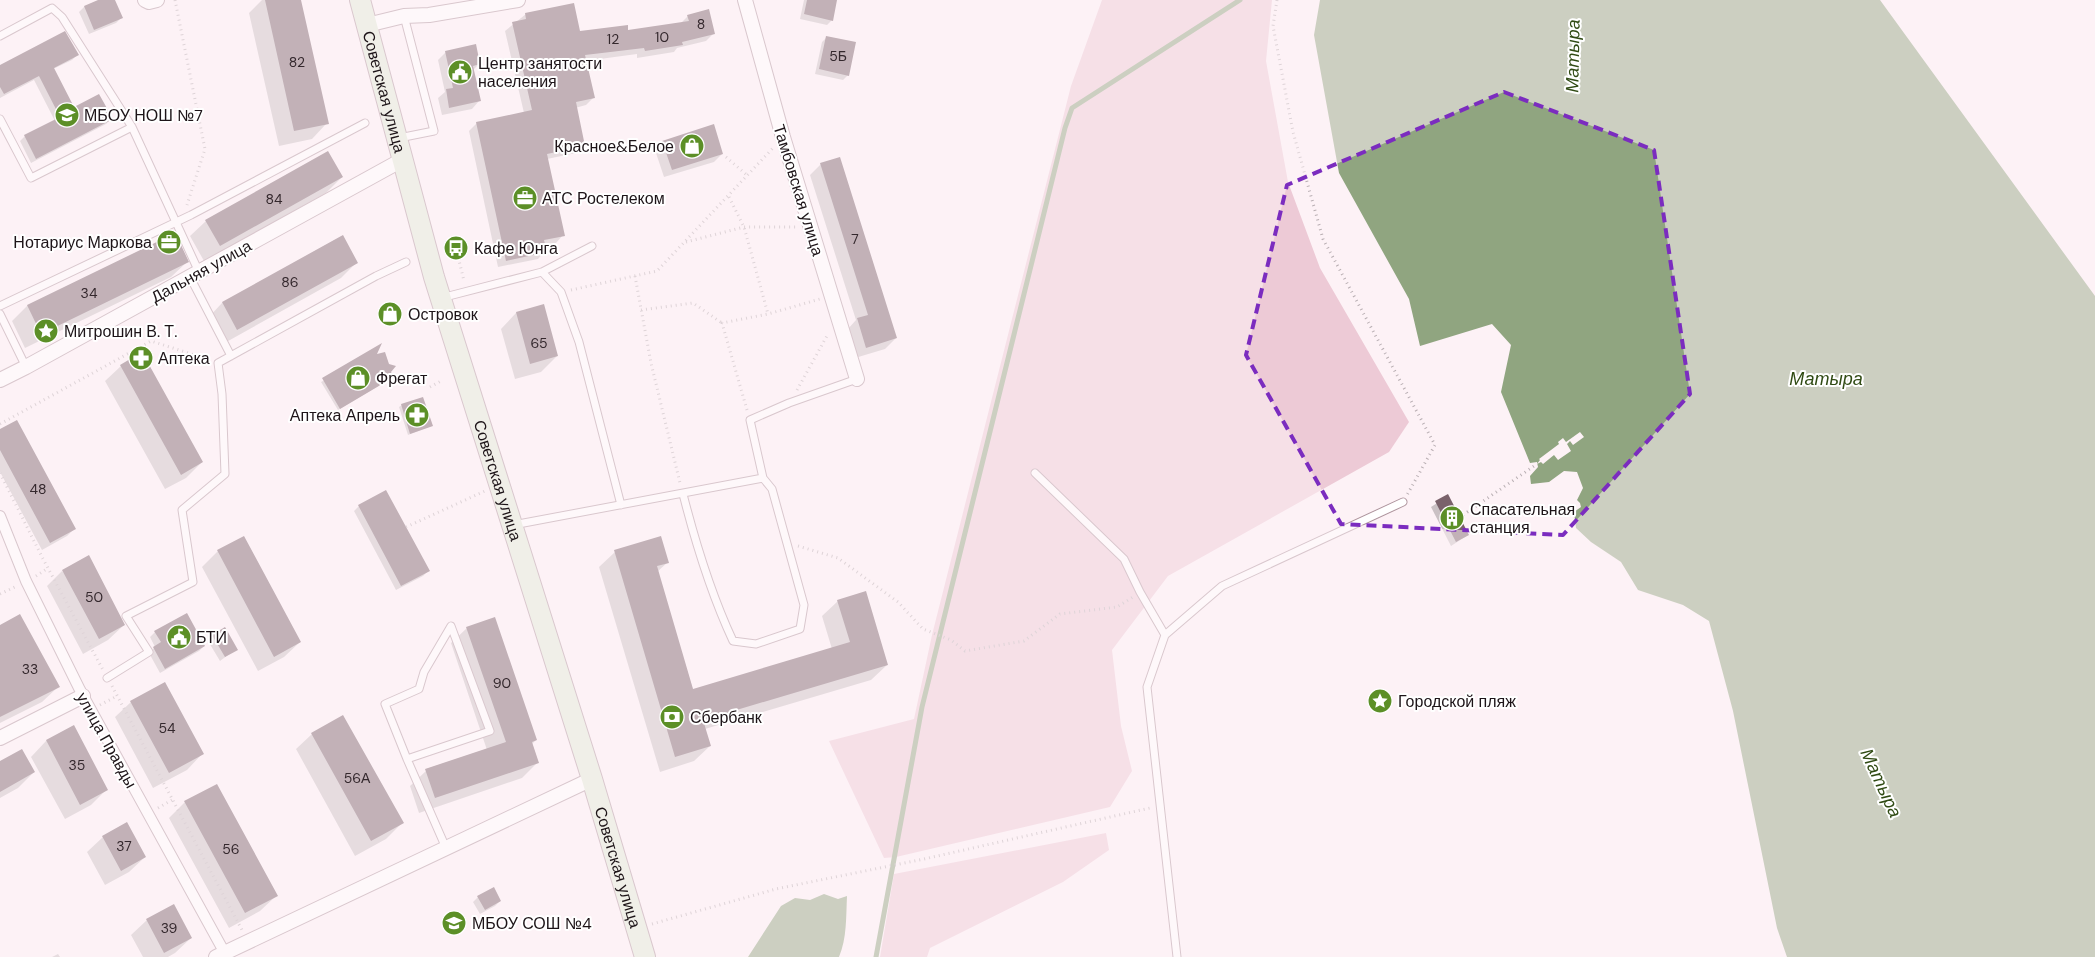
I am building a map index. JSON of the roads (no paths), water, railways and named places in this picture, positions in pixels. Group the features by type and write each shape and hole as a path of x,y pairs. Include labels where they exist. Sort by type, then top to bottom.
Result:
{"main road":[{"name":"Советская улица","path":"360,0 441,298 592,779 645,957"}],"street":[{"path":"145,0 149,2 157,0"},
{"path":"367,25 404,16 429,15 518,0"},
{"name":"Тамбовская улица","path":"745,0 782,137 857,380"},
{"name":"Дальняя улица","path":"0,380 195,275 402,160"},
{"name":"улица Правды","path":"0,516 26,581 91,710 222,956"},
{"path":"0,738 84,696"},
{"path":"222,956 592,779"}],"lane":[{"path":"0,36 52,8 62,17 132,127 175,222 195,275 231,356"},
{"path":"396,138 434,131 404,16"},
{"path":"0,120 31,178 132,127"},
{"path":"0,306 191,215 365,123"},
{"path":"441,298 542,272 592,246"},
{"path":"107,678 149,652 126,616 193,582 182,510 225,474 222,394 218,363 376,276 406,262"},
{"path":"542,272 561,292 579,342 621,505"},
{"path":"0,314 26,367"},
{"path":"683,494 697,548 711,589 733,641 756,644 800,629 804,605 772,489 763,478 750,420 789,403 857,380"},
{"path":"1035,473 1124,559 1140,592 1166,635"},
{"path":"512,525 763,478"},
{"path":"1177,957 1147,687 1166,635 1222,586 1404,502"},
{"path":"407,759 490,731 451,626 424,672 419,689 385,704 407,759 446,848"}],"water":[{"name":"Матыра","path":"1320,0 1880,0 2095,296 2095,957 1787,957 1777,928 1733,711 1709,621 1683,605 1638,590 1621,562 1591,542 1576,528 1574,512 1581,507 1577,500 1583,488 1577,472 1564,471 1549,482 1531,484 1530,476 1538,467 1537,462 1530,463 1501,392 1511,345 1492,324 1420,346 1409,299 1339,173 1314,35"},
{"path":"824,894 838,899 847,896 845,935 839,957 748,957 781,906 795,898 810,900"}],"waterway":[{"path":"876,957 922,707 1065,128 1072,108 1240,0"}],"place":[{"name":"Центр занятости населения","path":"460,72"},
{"name":"МБОУ НОШ №7","path":"67,115"},
{"name":"Красное&Белое","path":"692,146"},
{"name":"АТС Ростелеком","path":"525,198"},
{"name":"Нотариус Маркова","path":"169,242"},
{"name":"Кафе Юнга","path":"456,248"},
{"name":"Островок","path":"390,314"},
{"name":"Митрошин В. Т.","path":"46,331"},
{"name":"Аптека","path":"141,358"},
{"name":"Фрегат","path":"358,378"},
{"name":"Аптека Апрель","path":"417,415"},
{"name":"Спасательная станция","path":"1452,518"},
{"name":"БТИ","path":"179,637"},
{"name":"Городской пляж","path":"1380,701"},
{"name":"Сбербанк","path":"672,717"},
{"name":"МБОУ СОШ №4","path":"454,923"}]}
